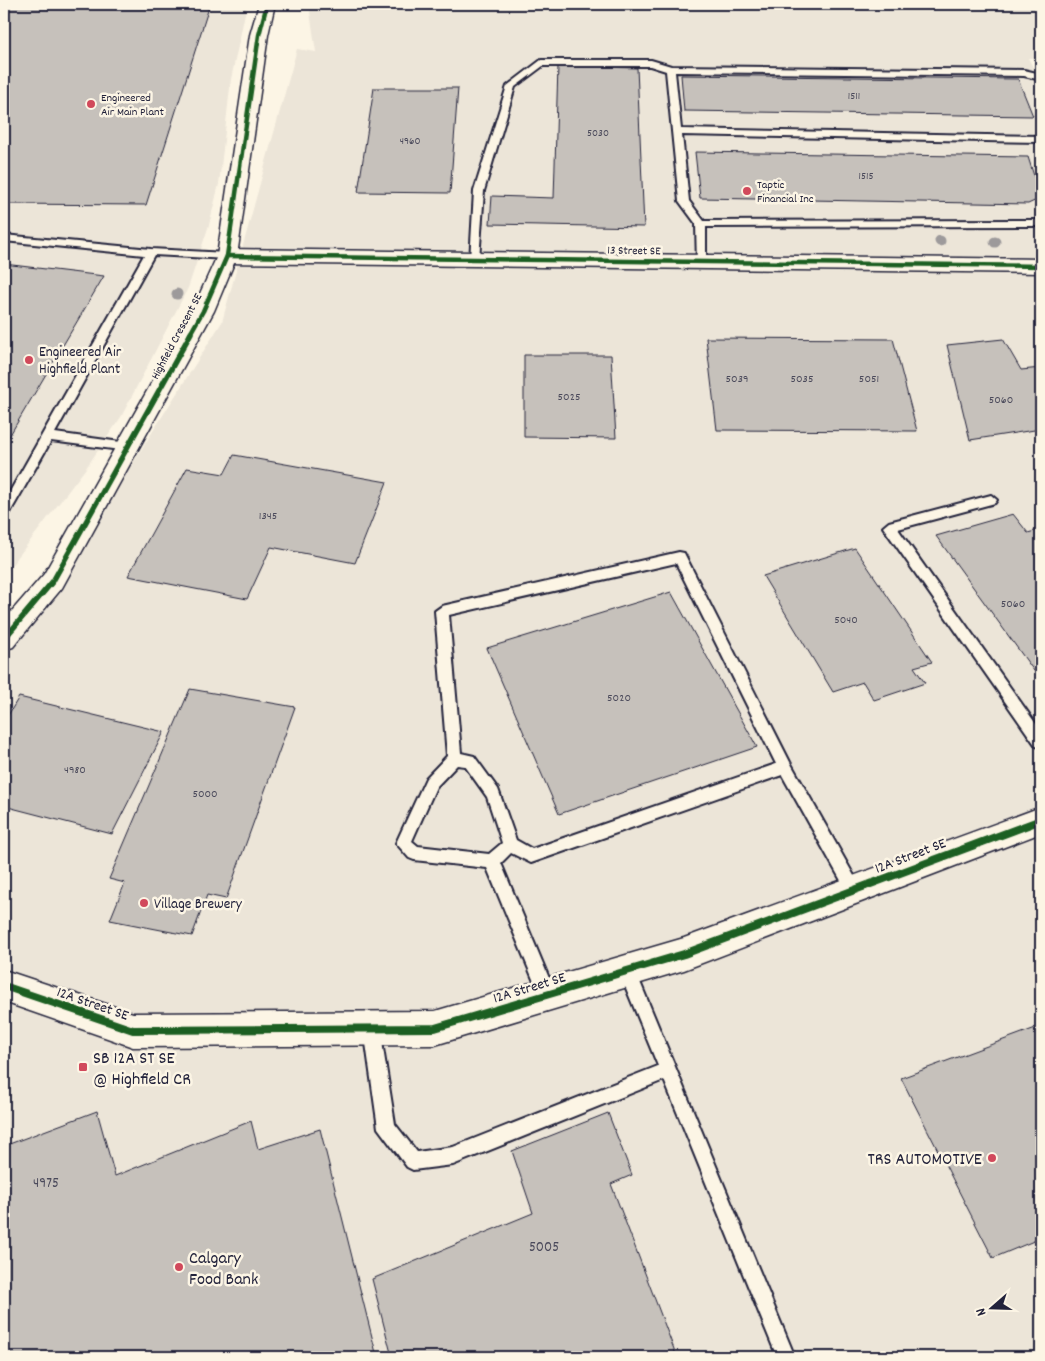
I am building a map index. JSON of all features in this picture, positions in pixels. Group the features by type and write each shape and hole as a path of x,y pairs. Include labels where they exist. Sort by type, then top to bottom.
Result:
{"street":[{"name":"Highfield Crescent SE","path":"4,639 53,581 203,311 227,256 259,35 267,4"},
{"name":"13 Street SE","path":"227,256 1041,266"},
{"name":"12A Street SE","path":"4,986 133,1030 435,1028 684,954 1041,820"}],"lane":[{"path":"474,259 479,191 512,86 541,63 651,63 670,69 1024,73 1041,77"},
{"path":"670,69 684,202 701,224 700,262"},
{"path":"677,132 1040,141"},
{"path":"701,224 1041,222"},
{"path":"4,238 151,252 227,256"},
{"path":"4,513 151,252"},
{"path":"48,436 128,447"},
{"path":"991,500 889,526 1035,722 1041,742"},
{"path":"510,845 492,861 414,853 404,842 431,783 454,758 442,611 679,557 785,767 854,890"},
{"path":"454,758 470,760 493,794 510,845 531,856 785,767"},
{"path":"492,861 548,995"},
{"path":"627,971 786,1357"},
{"path":"372,1029 387,1128 413,1161 453,1156 668,1070"}],"shaded area":[{"path":"4,4 247,4 231,79 219,184 209,225 188,288 121,417 86,468 4,575"},
{"path":"312,4 1041,4 1041,58 1028,58 1041,82 1041,1357 4,1357 4,658 20,641 222,322 297,49 316,52 310,12"}],"building":[{"name":"Engineered Air Main Plant","path":"4,4 210,4 146,205 4,204"},
{"path":"558,66 637,68 644,227 490,224 492,196 554,198"},
{"path":"681,75 1018,79 1033,116 684,111"},
{"path":"374,88 458,88 450,193 358,192"},
{"path":"695,152 1028,157 1041,198 1028,204 700,198"},
{"name":"Engineered Air Highfield Plant","path":"4,264 104,276 4,445"},
{"path":"706,338 893,339 917,431 717,430"},
{"path":"1003,339 1021,370 1041,368 1041,429 970,440 947,345"},
{"path":"524,355 611,355 616,438 524,437"},
{"path":"234,455 387,482 355,563 271,547 247,599 128,576 187,468 224,474"},
{"path":"1013,514 1028,533 1041,529 1041,669 1034,671 936,536"},
{"path":"855,548 932,662 914,667 925,683 874,700 863,682 833,692 763,576"},
{"path":"671,592 757,747 559,814 487,648"},
{"path":"190,689 295,707 226,899 207,895 192,936 110,920 125,883 109,879"},
{"path":"19,697 164,732 112,834 4,806 4,722"},
{"name":"TRS AUTOMOTIVE","path":"1041,1026 1041,1238 993,1258 901,1078"},
{"name":"Calgary Food Bank","path":"97,1111 115,1176 251,1121 258,1149 320,1129 377,1357 4,1357 4,1146"},
{"path":"608,1113 632,1175 611,1184 677,1357 392,1357 372,1279 533,1213 512,1151"}],"cycle path":[{"path":"4,639 53,581 203,311 227,256 259,35 267,4"},
{"path":"227,256 1041,266"},
{"path":"4,986 133,1030 435,1028 684,954 1041,820"}],"place":[{"name":"Engineered Air Main Plant","path":"91,104"},
{"name":"Taptic Financial Inc","path":"747,191"},
{"name":"Engineered Air Highfield Plant","path":"29,360"},
{"name":"Village Brewery","path":"144,903"},
{"name":"SB 12A ST SE @ Highfield CR","path":"83,1067"},
{"name":"TRS AUTOMOTIVE","path":"992,1158"},
{"name":"Calgary Food Bank","path":"179,1267"}]}
